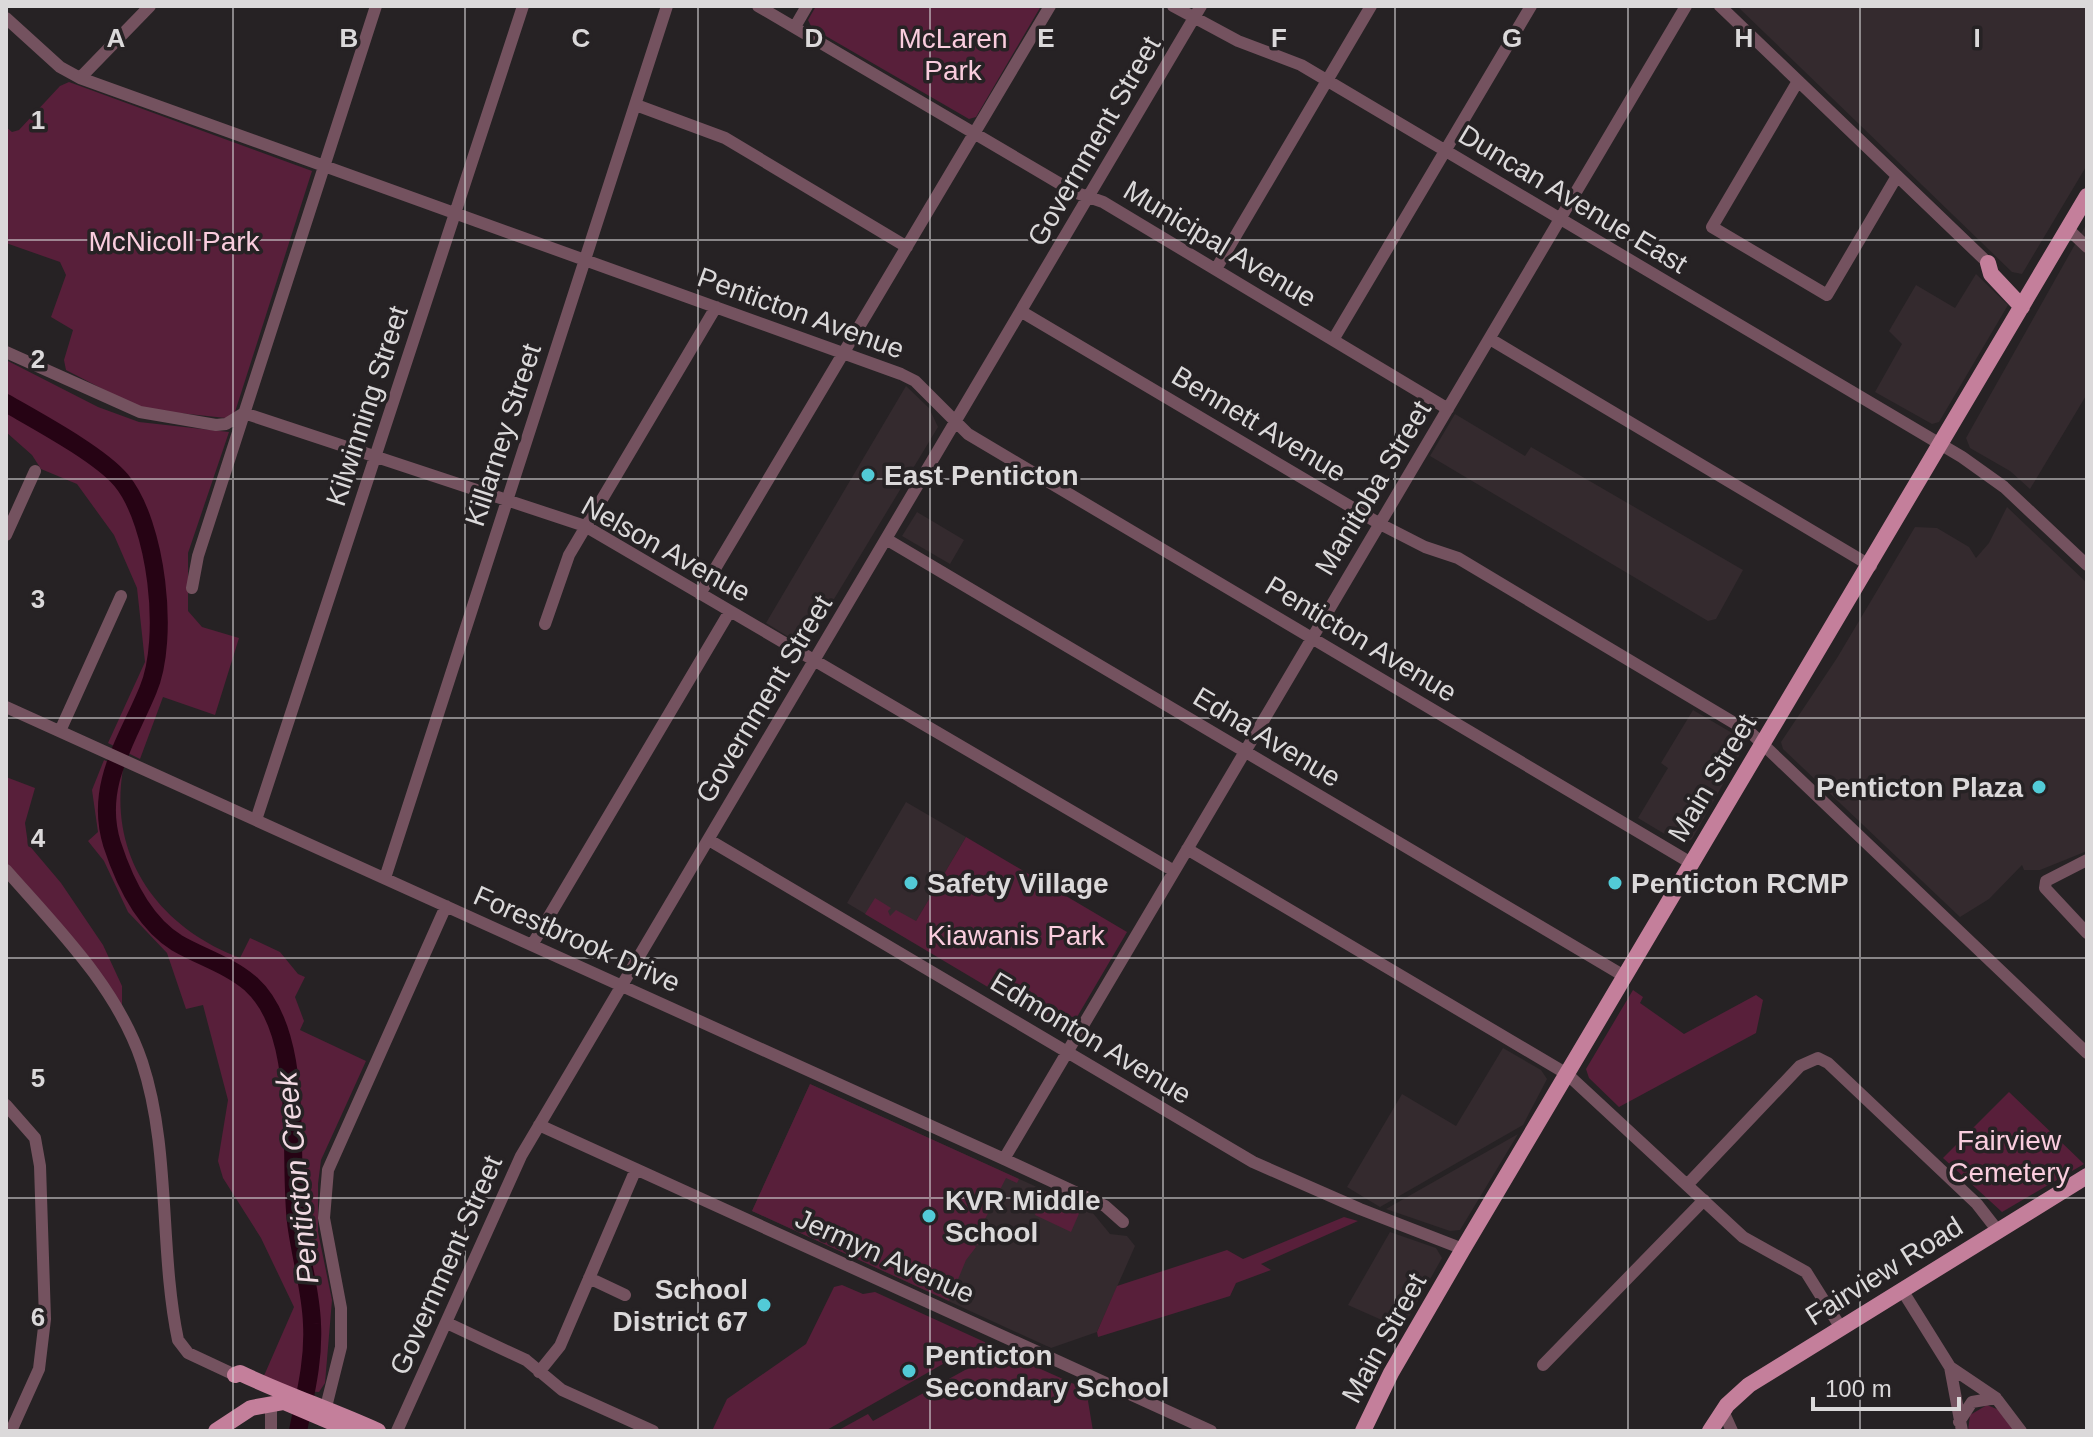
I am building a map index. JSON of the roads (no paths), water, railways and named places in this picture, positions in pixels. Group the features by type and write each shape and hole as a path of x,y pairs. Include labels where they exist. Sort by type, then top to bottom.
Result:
{"main road":[{"name":"Main Street","path":"1363,1431 1391,1373 1463,1249 1871,566 2087,196"},
{"path":"1988,263 1991,274 2025,302"},
{"name":"Fairview Road","path":"1712,1430 1723,1411 1749,1385 2087,1176"},
{"path":"274,1404 240,1373 235,1375 247,1393 274,1404 319,1408 378,1431"},
{"path":"216,1431 274,1404"},
{"path":"319,1408 353,1431"}],"street":[{"path":"80,78 150,6"},
{"path":"192,588 198,556 376,6"},
{"name":"Kilwinning Street","path":"256,820 523,6"},
{"name":"Killarney Street","path":"385,878 667,6"},
{"name":"Municipal Avenue","path":"758,6 796,25 1074,192 1090,197 1216,269 1448,409"},
{"path":"796,25 807,6"},
{"path":"700,594 1050,6"},
{"name":"Duncan Avenue East","path":"1173,6 1238,41 1281,56 1326,80 1995,478 2087,565"},
{"name":"Government Street","path":"397,1431 508,1182 539,1125 1201,6"},
{"path":"1216,269 1371,6"},
{"path":"1333,340 1531,6"},
{"name":"Manitoba Street","path":"1004,1159 1686,6"},
{"path":"1720,6 1988,263"},
{"name":"Penticton Avenue","path":"6,18 60,67 80,78 910,379 968,434 1691,863"},
{"path":"1798,81 1712,227 1827,295 1897,176"},
{"path":"636,105 725,138 907,247"},
{"path":"2068,229 2087,247"},
{"path":"545,624 569,555 716,307"},
{"name":"Bennett Avenue","path":"1022,312 1380,524 1425,547 1458,558 1751,733 2087,1053"},
{"path":"1490,339 1871,566"},
{"path":"6,352 140,412 216,425 226,424 244,413"},
{"name":"Nelson Avenue","path":"244,413 585,526 1174,871"},
{"path":"6,535 35,471"},
{"name":"Edna Avenue","path":"886,539 1624,976"},
{"path":"60,731 121,596"},
{"path":"532,945 730,611"},
{"name":"Forestbrook Drive","path":"6,707 1004,1159 1105,1206 1123,1222"},
{"name":"Edmonton Avenue","path":"709,840 1253,1162 1360,1209 1463,1249"},
{"path":"1187,849 1567,1074 1743,1237 1806,1272 1841,1328"},
{"path":"2087,860 2046,881 2045,888 2087,933"},
{"path":"6,870 81,955 137,1049 153,1111 176,1331 182,1347 200,1360 235,1375"},
{"path":"319,1408 341,1347 341,1308 324,1218 328,1170 446,906"},
{"path":"1687,1185 1812,1058 1828,1063 1977,1204 1998,1231"},
{"path":"8,1111 26,1125 35,1138 40,1166 45,1319 39,1369 11,1431"},
{"name":"Jermyn Avenue","path":"539,1125 1211,1431"},
{"path":"539,1372 556,1353 636,1169"},
{"path":"1543,1365 1704,1200"},
{"path":"589,1278 625,1295"},
{"path":"1902,1290 1950,1367 1960,1426"},
{"path":"447,1323 518,1356 562,1390 653,1431"},
{"path":"1950,1367 1996,1398 2021,1431"},
{"path":"1960,1426 1972,1402 1996,1398"},
{"path":"268,1431 274,1404"},
{"path":"1723,1411 1732,1431"}],"waterway":[{"name":"Penticton Creek","path":"6,403 67,438 111,470 133,499 144,524 159,612 155,668 115,764 107,803 108,823 122,872 136,900 154,924 177,943 224,966 251,984 268,1006 280,1033 291,1096 296,1222 312,1324 310,1365 298,1431"}],"place":[{"name":"East Penticton","path":"868,475"},
{"name":"Penticton Plaza","path":"2039,787"},
{"name":"Safety Village","path":"911,883"},
{"name":"Penticton RCMP","path":"1615,883"},
{"name":"KVR Middle School","path":"929,1216"},
{"name":"School District 67","path":"764,1305"},
{"name":"Penticton Secondary School","path":"909,1371"}],"park label":[{"name":"McLaren Park","path":"953,54"},
{"name":"McNicoll Park","path":"174,241"},
{"name":"Kiawanis Park","path":"1016,935"},
{"name":"Fairview Cemetery","path":"2009,1156"}]}
